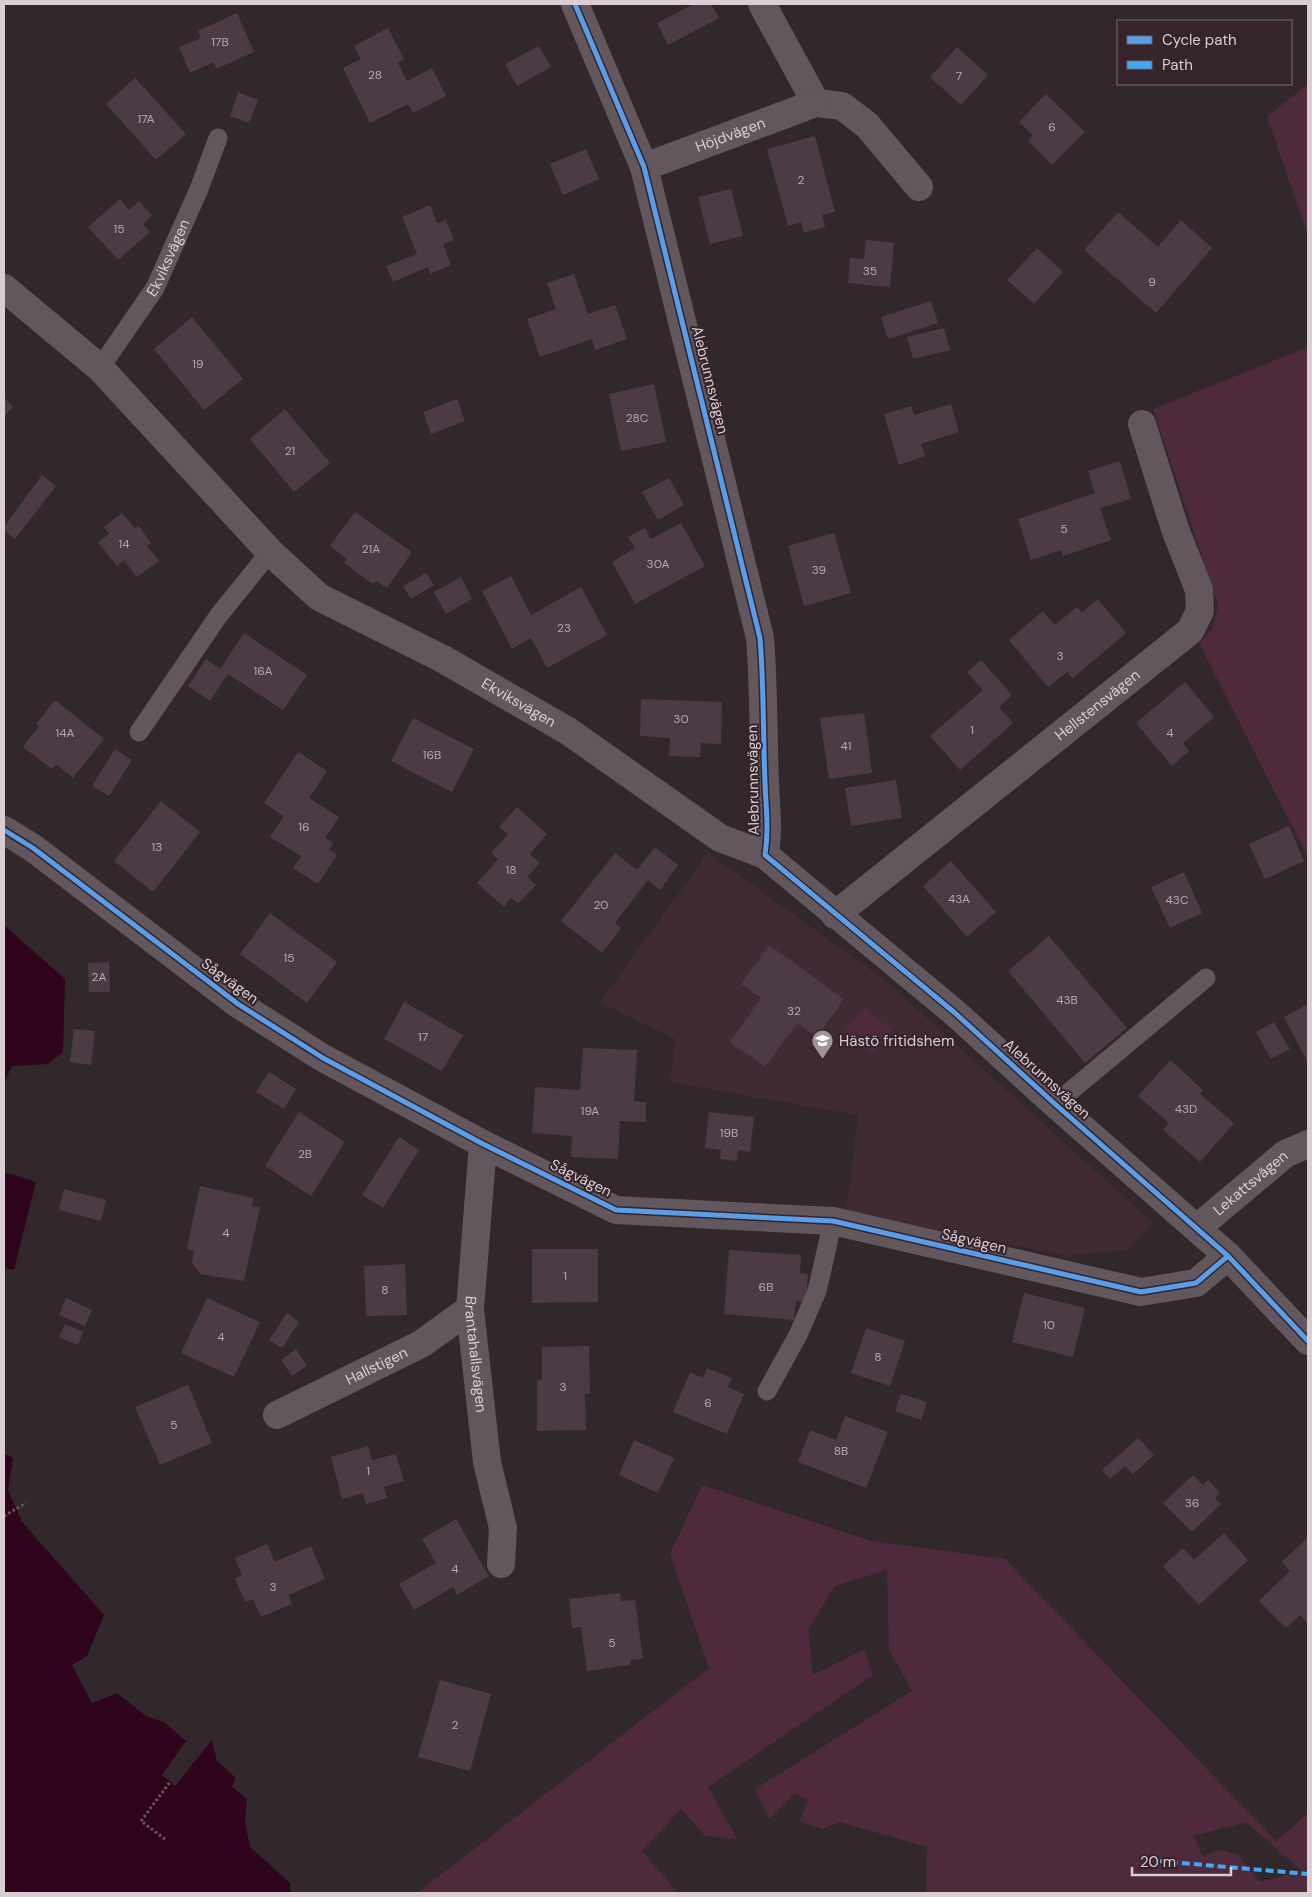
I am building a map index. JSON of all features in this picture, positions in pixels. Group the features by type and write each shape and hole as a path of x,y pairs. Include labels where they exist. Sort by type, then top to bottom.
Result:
{"street":[{"name":"Alebrunnsvägen","path":"575,4 644,167 760,638 768,828 764,855 955,1013 1055,1104 1197,1228 1228,1256 1308,1341"},
{"path":"762,4 816,103"},
{"name":"Höjdvägen","path":"644,167 816,103 842,106 867,125 918,187"},
{"name":"Ekviksvägen","path":"4,288 100,368 270,552 319,597 443,659 560,726 720,838 764,855"},
{"name":"Hellstensvägen","path":"835,915 1190,631 1200,611 1199,590 1175,529 1142,424"},
{"name":"Sågvägen","path":"4,830 48,859 238,1004 323,1058 483,1144 616,1210 833,1221 1140,1292 1196,1283 1228,1256"},
{"name":"Brantahallsvägen","path":"483,1144 470,1309 487,1462 503,1528 501,1564"},
{"name":"Lekattsvägen","path":"1197,1228 1285,1154 1308,1144"},
{"name":"Hallstigen","path":"277,1415 421,1344 470,1309"}],"lane":[{"name":"Ekviksvägen","path":"100,368 155,288 199,189 218,138"},
{"path":"139,732 219,615 270,552"},
{"path":"1055,1104 1206,978"},
{"path":"767,1391 798,1335 817,1291 833,1221"}],"path":[{"path":"4,1516 26,1503"},
{"path":"165,1839 141,1821 170,1782"}],"shaded area":[{"path":"1308,84 1308,235 1267,117"},
{"path":"1308,347 1308,857 1199,643 1212,630 1218,605 1153,409"},
{"name":"Hästö fritidshem","path":"708,853 885,980 1153,1223 1126,1250 1068,1256 846,1212 858,1115 670,1082 675,1039 600,1002"},
{"path":"4,925 65,979 63,1052 48,1064 12,1066 4,1083"},
{"path":"865,1008 892,1030 871,1055 844,1032"},
{"path":"4,1172 36,1182 14,1270 4,1268"},
{"path":"4,1453 13,1458 8,1490 22,1522 104,1615 87,1656 72,1665 92,1703 117,1693 146,1716 164,1722 186,1741 162,1775 175,1786 212,1740 217,1761 236,1778 232,1787 247,1799 245,1822 250,1847 290,1883 291,1893 4,1893"},
{"path":"702,1485 871,1541 1005,1559 1276,1841 1308,1813 1308,1893 926,1893 927,1847 840,1822 822,1829 799,1821 808,1800 795,1793 769,1819 755,1789 912,1691 889,1650 887,1570 835,1586 808,1629 813,1675 864,1649 873,1675 708,1787 737,1839 705,1836 681,1809 642,1851 678,1893 417,1893 709,1668 670,1554","holes":["1246,1822 1302,1871 1260,1882 1238,1855 1221,1850 1203,1856 1194,1836"]}],"building":[{"path":"694,4 711,4 719,18 668,45 657,23"},
{"path":"237,13 254,52 216,69 214,62 190,73 179,47 201,38 198,31"},
{"path":"388,28 404,59 398,63 407,81 432,68 446,96 413,113 408,104 370,123 343,68 361,59 354,46"},
{"path":"539,46 551,67 517,86 505,64"},
{"path":"957,47 988,75 961,105 930,77"},
{"path":"135,78 186,134 156,160 106,104"},
{"path":"238,92 258,100 249,123 230,116"},
{"path":"1046,94 1085,132 1052,165 1028,141 1033,135 1019,122"},
{"path":"815,136 835,212 822,215 825,227 804,233 801,222 788,226 767,149"},
{"path":"586,149 599,179 563,195 550,164"},
{"path":"731,189 743,236 710,244 698,197"},
{"path":"120,199 129,210 139,201 152,215 143,224 150,232 118,260 88,227"},
{"path":"430,205 437,223 446,220 454,240 443,244 451,265 430,274 428,267 393,282 386,266 417,254 402,217"},
{"path":"1118,212 1158,247 1181,220 1212,248 1156,313 1084,250"},
{"path":"866,240 894,243 890,287 848,283 850,258 864,259"},
{"path":"1037,248 1063,272 1034,304 1007,280"},
{"path":"574,274 588,314 615,305 627,339 595,350 592,339 540,357 527,319 556,309 547,283"},
{"path":"931,301 938,323 888,339 881,317"},
{"path":"192,317 243,379 204,410 154,349"},
{"path":"944,328 950,350 913,359 907,337"},
{"path":"654,384 666,442 621,451 609,394"},
{"path":"4,398 13,406 4,417"},
{"path":"457,399 465,421 431,434 423,412"},
{"path":"951,404 959,432 921,444 925,456 899,465 884,414 911,406 914,415"},
{"path":"285,409 330,463 294,492 250,439"},
{"path":"1120,461 1131,499 1100,508 1111,540 1063,556 1061,550 1031,560 1018,519 1095,493 1088,471"},
{"path":"42,475 56,486 15,539 4,530 4,527"},
{"path":"669,478 684,505 658,520 642,492"},
{"path":"355,512 412,552 387,588 376,581 373,584 344,563 347,559 330,546"},
{"path":"122,513 135,529 139,526 151,543 147,546 159,561 137,577 124,560 117,566 98,542 109,534 104,527"},
{"path":"681,523 705,566 635,604 612,562 635,548 628,537 645,528 651,539"},
{"path":"834,533 851,593 804,606 788,546"},
{"path":"426,573 434,585 411,599 403,586"},
{"path":"511,576 531,615 581,587 607,635 547,668 531,638 512,649 482,591"},
{"path":"461,577 472,599 446,614 434,592"},
{"path":"1098,599 1126,633 1073,678 1067,672 1048,687 1009,640 1043,611 1055,625 1077,607 1082,612"},
{"path":"244,633 307,675 283,710 228,674 210,701 188,686 206,659 220,669"},
{"path":"981,660 1012,695 999,707 1013,723 960,770 930,736 983,690 967,672"},
{"path":"1185,682 1214,717 1183,743 1189,751 1172,766 1136,723"},
{"path":"641,699 722,702 721,744 701,743 700,757 669,756 670,738 640,736"},
{"path":"55,700 104,739 73,778 56,764 52,769 23,747 39,726 36,724"},
{"path":"864,713 872,773 829,779 820,718"},
{"path":"413,718 474,749 452,792 391,761"},
{"path":"115,749 132,760 109,796 92,786"},
{"path":"298,752 327,771 309,798 339,817 325,838 333,843 329,850 337,855 318,884 293,868 301,856 270,837 284,816 264,803"},
{"path":"896,780 902,818 851,826 845,788"},
{"path":"161,801 200,832 153,892 114,861"},
{"path":"517,807 547,834 530,854 540,863 527,877 536,885 518,904 511,898 504,907 477,883 498,859 491,853 508,834 499,827"},
{"path":"1289,826 1304,861 1265,879 1249,844"},
{"path":"655,847 678,865 660,890 648,880 615,923 621,928 602,953 561,921 615,853 637,870"},
{"path":"951,861 996,912 967,937 923,886"},
{"path":"1184,872 1202,913 1170,928 1151,887"},
{"path":"270,913 337,962 307,1003 240,954"},
{"path":"1049,936 1127,1028 1085,1063 1008,971"},
{"path":"769,945 844,999 817,1037 797,1023 765,1067 730,1042 761,998 741,984"},
{"path":"109,962 110,992 89,992 88,963"},
{"path":"404,1002 463,1035 442,1071 384,1039"},
{"path":"1308,1004 1308,1063 1284,1017"},
{"path":"1274,1022 1290,1049 1271,1059 1256,1032"},
{"path":"74,1029 95,1031 91,1065 70,1062"},
{"path":"583,1048 637,1050 634,1101 646,1102 646,1122 620,1121 618,1159 571,1157 572,1136 532,1133 535,1087 580,1090"},
{"path":"1170,1060 1203,1090 1200,1094 1234,1123 1200,1162 1163,1130 1169,1123 1138,1096"},
{"path":"269,1072 296,1089 284,1109 256,1092"},
{"path":"299,1112 345,1142 311,1196 265,1166"},
{"path":"709,1112 754,1117 750,1152 738,1150 737,1161 720,1159 721,1150 705,1148"},
{"path":"399,1137 419,1150 383,1208 362,1195"},
{"path":"200,1186 254,1198 252,1206 260,1207 244,1281 200,1274 192,1263 194,1251 187,1249"},
{"path":"64,1189 106,1200 101,1221 59,1210"},
{"path":"532,1249 598,1249 598,1302 532,1303"},
{"path":"729,1250 801,1255 800,1273 808,1274 806,1302 796,1301 794,1320 724,1314"},
{"path":"405,1264 407,1315 366,1316 364,1266"},
{"path":"1024,1293 1085,1308 1073,1357 1012,1342"},
{"path":"66,1298 92,1310 85,1326 59,1315"},
{"path":"207,1298 260,1322 234,1377 181,1353"},
{"path":"287,1313 299,1322 282,1348 269,1340"},
{"path":"65,1324 83,1332 78,1345 59,1337"},
{"path":"866,1328 905,1341 890,1386 851,1373"},
{"path":"589,1346 590,1394 585,1394 586,1430 537,1431 537,1380 542,1380 542,1347"},
{"path":"296,1349 307,1366 292,1376 281,1360"},
{"path":"707,1368 732,1378 728,1387 744,1394 727,1434 673,1412 690,1372 703,1378"},
{"path":"188,1385 212,1443 160,1465 135,1407"},
{"path":"901,1394 927,1402 921,1420 895,1411"},
{"path":"845,1416 888,1432 866,1488 798,1462 810,1430 836,1440"},
{"path":"1138,1438 1154,1455 1133,1474 1125,1466 1110,1479 1102,1470"},
{"path":"634,1440 674,1458 658,1493 619,1475"},
{"path":"368,1446 372,1460 396,1454 404,1481 384,1487 387,1498 366,1504 363,1493 342,1499 331,1457"},
{"path":"1193,1475 1203,1485 1208,1480 1220,1493 1215,1498 1221,1504 1192,1532 1163,1503"},
{"path":"456,1519 489,1576 457,1595 453,1587 414,1610 399,1584 436,1563 422,1539"},
{"path":"1224,1533 1248,1560 1199,1605 1163,1566 1183,1548 1194,1560"},
{"path":"1306,1539 1308,1541 1308,1621 1306,1622 1300,1615 1286,1628 1259,1601 1290,1571 1282,1562"},
{"path":"267,1544 275,1562 311,1546 325,1579 289,1595 292,1604 261,1617 253,1599 245,1602 235,1579 242,1575 235,1558"},
{"path":"620,1593 621,1601 635,1600 643,1659 630,1660 630,1665 587,1671 581,1627 572,1628 569,1599"},
{"path":"440,1680 491,1694 470,1771 418,1757"}],"marked path":[{"path":"1158,1861 1308,1874"}],"cycle path":[{"path":"575,4 644,167 760,638 767,819 765,855 955,1013 1228,1256 1308,1341"},
{"path":"4,830 33,848 238,1004 323,1058 483,1144 616,1210 833,1221 1141,1292 1196,1283 1228,1256"}],"place":[{"name":"Hästö fritidshem","path":"823,1060"}]}
